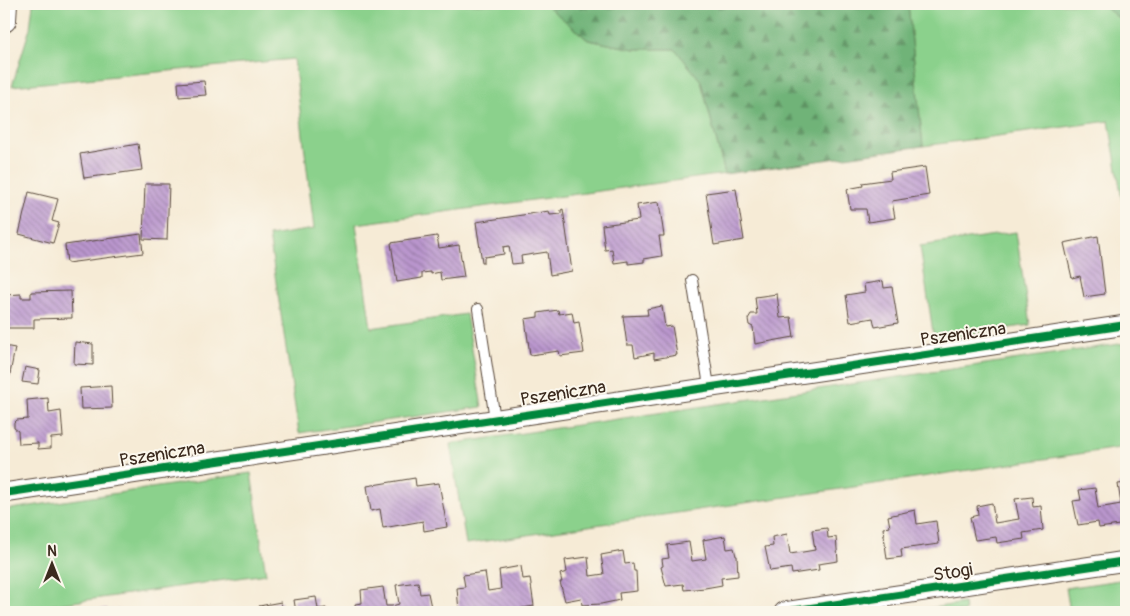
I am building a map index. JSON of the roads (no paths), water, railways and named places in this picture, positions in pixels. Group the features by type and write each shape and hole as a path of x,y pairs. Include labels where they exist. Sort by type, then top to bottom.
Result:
{"street":[{"path":"4,20 5,4"},
{"name":"Pszeniczna","path":"4,493 1126,325"},
{"name":"Stogi","path":"784,612 1126,561"}],"lane":[{"path":"692,280 709,386"},
{"path":"478,309 495,418"}]}
